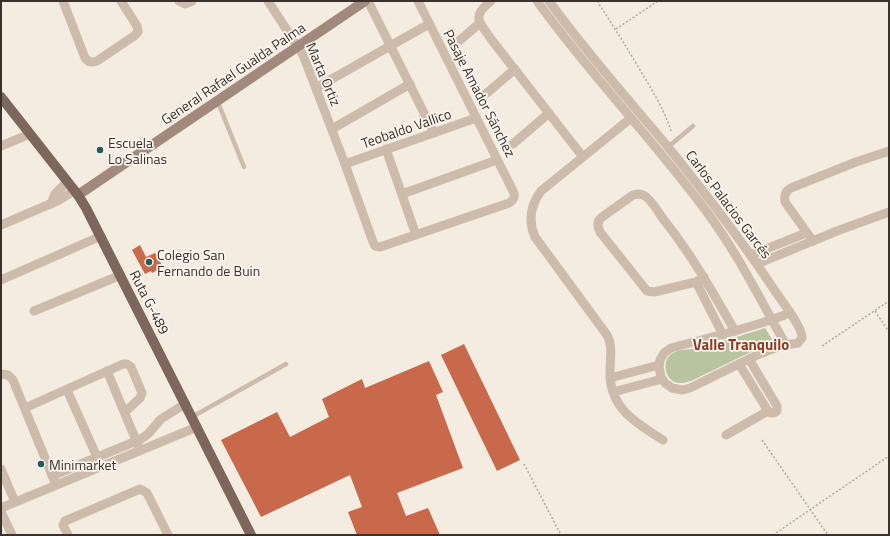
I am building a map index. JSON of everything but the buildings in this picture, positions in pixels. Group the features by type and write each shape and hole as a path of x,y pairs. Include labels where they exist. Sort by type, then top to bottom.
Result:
{"main road":[{"name":"General Rafael Gualda Palma","path":"76,193 298,47 365,1"},
{"name":"Ruta G-489","path":"1,97 86,208 251,535"}],"street":[{"path":"63,1 85,58 90,62 97,61 138,32 137,26 121,1"},
{"path":"179,1 185,4 192,1"},
{"name":"Marta Ortiz","path":"268,1 298,47 316,88 345,164 372,242 376,247 382,247 416,235"},
{"path":"368,1 434,133"},
{"name":"Pasaje Amador Sánchez","path":"416,235 509,203 514,199 514,193 418,1"},
{"path":"492,1 484,7 479,15 480,23 583,157"},
{"name":"Carlos Palacios Garcés","path":"537,1 563,36 696,197 723,234 749,277 771,320 786,345 798,343 801,340 802,333 790,312 751,255 706,194 578,39 549,1"},
{"path":"460,40 480,23"},
{"path":"316,88 429,24"},
{"path":"487,93 515,69"},
{"path":"332,129 410,84"},
{"path":"613,97 621,90"},
{"path":"513,144 549,113"},
{"name":"Teobaldo Vallico","path":"345,164 476,118"},
{"path":"631,118 541,192 534,201 530,227 535,238 611,342 610,378 613,392 626,414 637,424 663,440"},
{"path":"1,146 30,134"},
{"path":"386,150 416,235"},
{"path":"813,241 785,202 784,196 787,191 824,174 889,151"},
{"path":"402,194 497,160"},
{"path":"51,204 55,194 67,182"},
{"path":"1,225 76,193"},
{"path":"700,279 654,292 646,291 600,232 598,226 600,220 633,195 643,195 650,201 666,222 700,279 735,331"},
{"path":"757,264 889,212"},
{"path":"751,255 806,233"},
{"path":"1,280 101,236"},
{"path":"34,311 121,275"},
{"path":"700,279 723,335"},
{"path":"786,345 749,359 686,389 672,388 665,383 659,371 661,357 671,348 723,335 771,320 790,312"},
{"path":"739,364 768,411 774,413 777,411 777,406 749,359"},
{"path":"25,408 123,364 127,364 131,367 142,393 140,398 125,412"},
{"path":"610,378 659,365"},
{"path":"107,371 141,450"},
{"path":"5,375 13,380 56,485"},
{"path":"613,392 662,379"},
{"path":"67,390 97,457"},
{"path":"52,476 136,441 144,436 166,415 185,404"},
{"path":"726,435 768,411"},
{"path":"1,508 197,427"},
{"path":"1,469 15,502"},
{"path":"68,535 64,528 64,523 67,520 138,489 147,493 164,534"},
{"path":"1,512 4,526 12,535"}],"lane":[{"path":"217,100 244,167"},
{"path":"668,147 693,126"},
{"path":"192,417 286,364"}],"path":[{"path":"597,1 616,29 659,101 671,131"},
{"path":"616,29 658,1"},
{"path":"822,346 889,301"},
{"path":"875,311 889,332"},
{"path":"762,440 828,535"},
{"path":"773,535 889,456"},
{"path":"524,464 561,535"}],"green space":[{"path":"765,328 773,341 691,381 676,383 668,376 666,372 666,361 675,352 714,344"}],"place":[{"name":"Escuela Lo Salinas","path":"100,150"},
{"name":"Colegio San Fernando de Buin","path":"149,262"},
{"name":"Minimarket","path":"41,464"}],"district":[{"name":"Valle Tranquilo","path":"741,344"}]}
